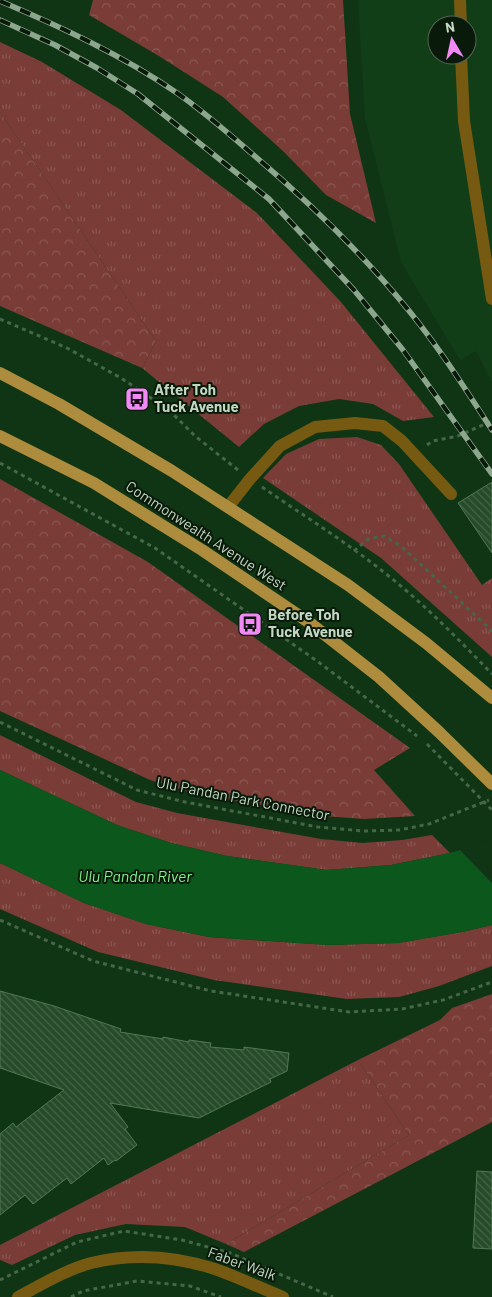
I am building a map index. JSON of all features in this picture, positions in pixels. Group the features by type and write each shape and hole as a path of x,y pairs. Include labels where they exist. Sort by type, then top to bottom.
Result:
{"main road":[{"path":"0,374 60,404 228,507 348,585 426,643 489,694"},
{"name":"Commonwealth Avenue West","path":"0,436 94,483 217,560 310,623 379,677 492,784"}],"street":[{"path":"460,0 460,15"},
{"path":"461,65 464,121 492,299"},
{"path":"228,507 280,446 315,427 355,423 383,426 402,441 451,494"},
{"name":"Faber Walk","path":"18,1297 57,1276 89,1264 126,1257 168,1258 215,1269 282,1297"}],"path":[{"path":"413,453 433,441 458,436 492,421"},
{"path":"0,463 155,548 317,661 427,744 492,810"},
{"path":"354,551 368,539 384,536 401,546 492,631"},
{"name":"Ulu Pandan Park Connector","path":"0,722 137,790 185,802 318,827 364,831 399,830 429,824 492,798"},
{"path":"0,920 93,962 211,991 349,1012 402,1009 443,1000 492,982"},
{"path":"70,1297 83,1291 137,1281 190,1286 221,1297"}],"shaded area":[{"path":"358,0 492,0 492,382 476,351 460,360 401,262 365,119"}],"green space":[{"path":"93,0 343,0 350,114 376,223 326,195 283,151 223,97 159,56 89,15"},
{"path":"0,42 42,62 121,110 257,213 341,302 434,417 403,421 373,404 339,399 299,406 264,424 239,447 142,368 156,341 0,112"},
{"path":"0,112 156,341 142,368 0,306"},
{"path":"357,437 381,445 399,464 482,585 492,578 492,657 381,558 263,478 286,454 319,439"},
{"path":"0,479 148,562 410,748 374,770 415,816 364,819 323,816 193,793 150,780 0,711"},
{"path":"0,735 136,802 177,813 321,839 363,843 402,840 432,835 450,853 391,865 327,870 227,856 171,843 117,825 0,770"},
{"path":"0,863 84,903 146,924 209,937 328,945 398,943 492,925 492,966 439,986 399,997 347,999 214,980 98,952 0,909"},
{"path":"492,994 492,1122 244,1252 226,1244 409,1135 358,1060 440,1020 452,1008"},
{"path":"358,1060 409,1135 226,1244 185,1227 126,1224 75,1235 12,1265 0,1260 0,1245"}],"water":[{"name":"Ulu Pandan River","path":"0,770 117,825 171,843 227,856 327,870 391,865 450,853 492,841 492,925 398,943 328,945 209,937 146,924 84,903 0,863"}],"pier":[{"path":"492,839 492,883 458,848"}],"building":[{"path":"492,482 492,553 458,503"},
{"path":"0,991 54,1006 121,1029 120,1032 163,1039 163,1037 189,1042 189,1040 211,1043 210,1047 244,1050 244,1047 289,1053 287,1071 270,1079 271,1082 199,1118 110,1103 128,1127 125,1129 137,1145 108,1165 104,1158 71,1184 67,1178 33,1204 25,1195 0,1215 0,1134 13,1123 16,1127 64,1090 0,1068"},
{"path":"477,1171 492,1172 492,1249 473,1248"}],"railway":[{"path":"0,1 91,42 156,79 205,114 272,171 314,209 392,290 432,340 492,430"},
{"path":"0,20 55,45 97,68 138,94 269,199 354,290 403,350 492,474"}],"place":[{"name":"After Toh Tuck Avenue","path":"137,399"},
{"name":"Before Toh Tuck Avenue","path":"250,624"}]}
